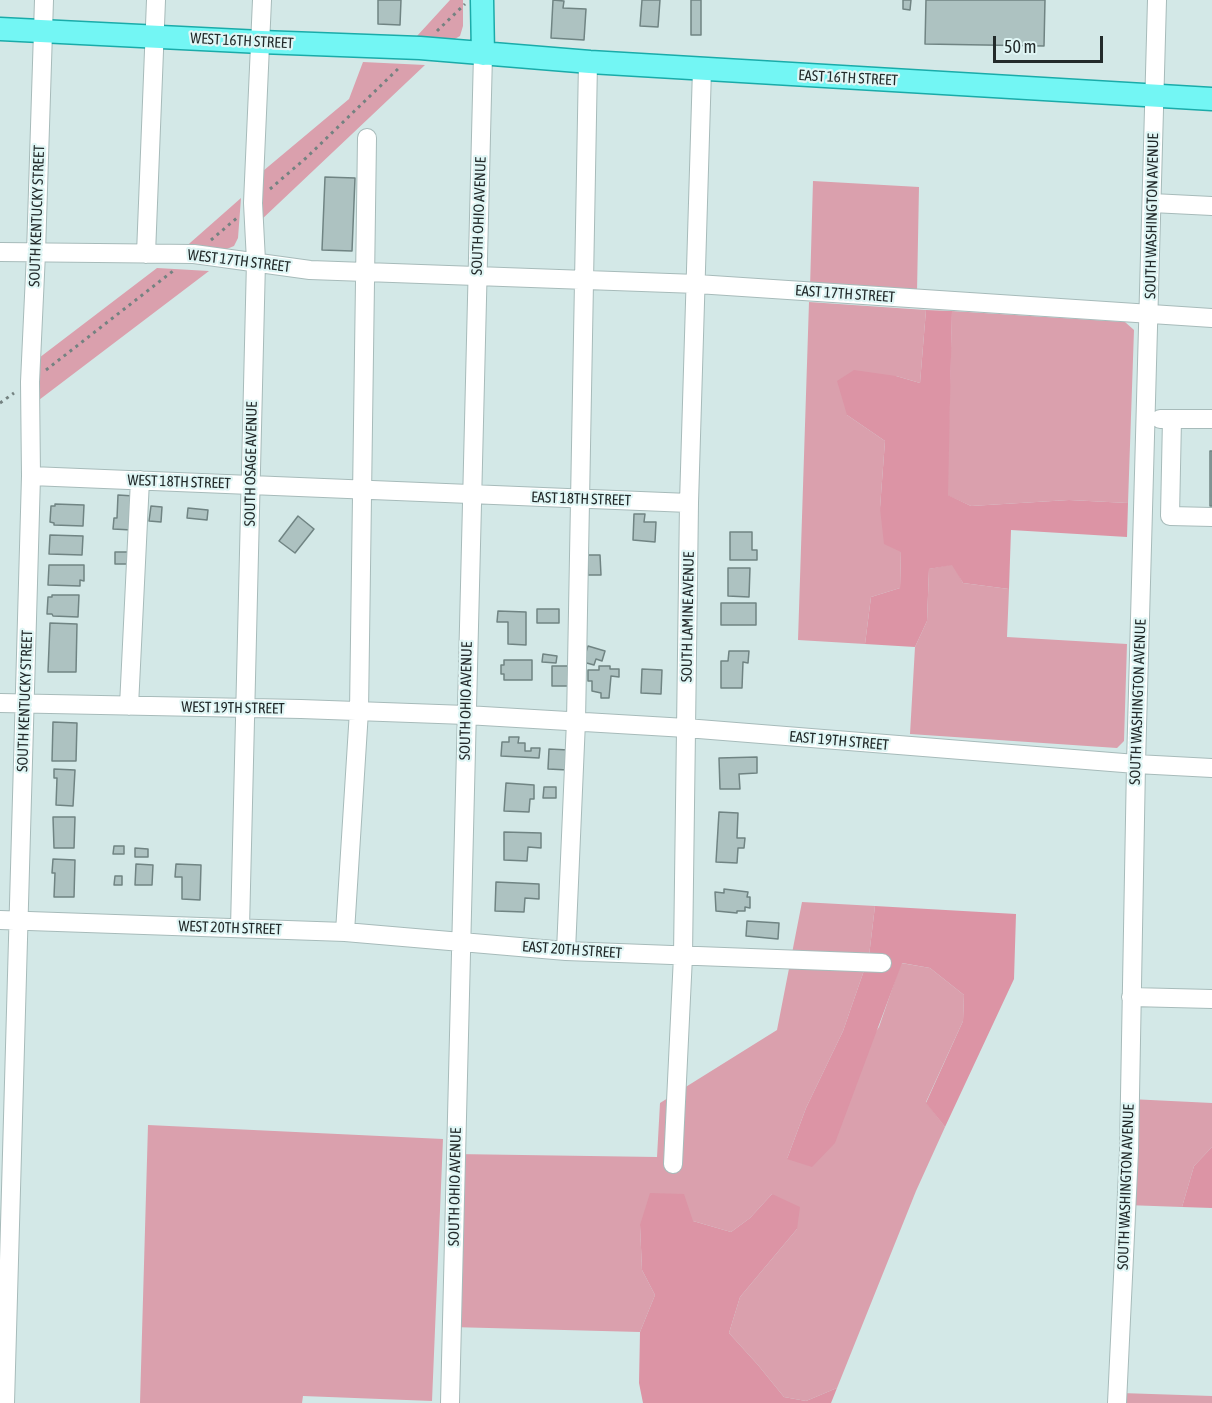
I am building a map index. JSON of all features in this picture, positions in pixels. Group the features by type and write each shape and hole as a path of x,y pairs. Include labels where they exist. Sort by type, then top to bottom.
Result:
{"main road":[{"name":"SOUTH OHIO AVENUE","path":"474,1 483,54"},
{"name":"WEST 16TH STREET","path":"0,29 420,48 483,54"},
{"name":"EAST 16TH STREET","path":"483,54 1212,99"}],"street":[{"name":"SOUTH KENTUCKY STREET","path":"5,1403 31,476 30,382 44,0"},
{"path":"146,254 156,0"},
{"name":"SOUTH OSAGE AVENUE","path":"240,928 256,261 253,203 262,0"},
{"name":"SOUTH WASHINGTON AVENUE","path":"1118,1403 1129,1151 1136,764 1157,0"},
{"name":"SOUTH OHIO AVENUE","path":"450,1403 483,54"},
{"path":"566,951 576,721 588,62"},
{"name":"SOUTH LAMINE AVENUE","path":"673,1164 683,956 689,503 702,69"},
{"path":"345,932 359,711 367,138"},
{"path":"1152,203 1212,206"},
{"name":"WEST 17TH STREET","path":"0,252 194,254 310,270 477,276"},
{"name":"EAST 17TH STREET","path":"477,276 697,284 1212,318"},
{"path":"1146,418 1212,419"},
{"path":"1172,419 1170,516 1212,517"},
{"name":"WEST 18TH STREET","path":"31,476 472,494"},
{"path":"129,706 140,480"},
{"path":"1144,488 1171,488"},
{"name":"EAST 18TH STREET","path":"472,494 689,503"},
{"name":"WEST 19TH STREET","path":"0,703 466,715"},
{"name":"EAST 19TH STREET","path":"466,715 686,728 1212,768"},
{"name":"WEST 20TH STREET","path":"0,920 345,932 460,941"},
{"name":"EAST 20TH STREET","path":"460,941 566,951 882,963"},
{"path":"1131,998 1212,999"}],"path":[{"path":"431,37 474,1"}],"shaded area":[{"path":"450,0 463,0 463,26 460,36 453,40 417,36"},
{"path":"363,62 425,65 260,221 263,171 349,99"},
{"path":"813,181 919,187 917,292 810,288"},
{"path":"241,198 238,238 234,246 222,251 182,250"},
{"path":"157,268 209,271 35,403 35,361"},
{"path":"809,302 926,310 920,383 896,376 847,415 885,441 880,508 901,551 900,588 871,597 865,644 798,640"},
{"path":"926,310 952,311 948,495 971,506 1069,500 1128,503 1127,537 1011,530 1009,589 963,583 952,565 929,569 927,621 915,647 865,644 871,597 900,588 901,552 884,544 880,508 885,441 847,415 837,381 854,370 896,376 920,383"},
{"path":"952,311 1125,322 1134,330 1128,503 1069,500 971,506 947,495"},
{"path":"953,564 963,583 1009,589 1007,637 1127,644 1124,741 1117,748 910,734 915,647 927,621 929,569"},
{"path":"802,902 875,906 869,956 843,1031 806,1108 787,1159 879,1027 901,963 930,968 964,995 963,1021 926,1102 945,1127 916,1191 837,1388 806,1401 784,1397 729,1333 740,1297 797,1229 772,1194 750,1218 731,1232 693,1221 640,1225 642,1270 655,1295 640,1332 451,1327 455,1154 657,1157 660,1103 777,1030"},
{"path":"875,906 1016,914 1014,979 945,1127 926,1103 963,1021 964,995 930,968 902,963 835,1143 812,1167 787,1159 806,1108 843,1031 869,956"},
{"path":"1130,1099 1212,1103 1212,1147 1194,1166 1182,1207 1126,1205"},
{"path":"148,1125 443,1139 432,1401 303,1396 302,1403 140,1403"},
{"path":"1212,1147 1212,1208 1182,1207 1194,1166"},
{"path":"650,1193 684,1194 693,1221 731,1232 750,1218 772,1194 800,1207 797,1229 740,1297 729,1333 784,1397 806,1401 837,1388 831,1403 643,1403 639,1383 640,1332 655,1295 642,1270 640,1225"},
{"path":"1121,1393 1212,1396 1212,1403 1121,1403"}],"building":[{"path":"378,0 401,0 400,25 378,24"},
{"path":"553,0 564,1 563,8 586,9 584,40 551,38"},
{"path":"642,0 660,0 658,27 640,26"},
{"path":"691,0 701,0 701,35 691,35"},
{"path":"903,0 911,0 910,10 903,9"},
{"path":"926,0 1045,0 1044,46 925,44"},
{"path":"325,177 355,178 352,251 322,250"},
{"path":"1210,451 1212,451 1212,506 1210,506"},
{"path":"118,495 134,496 132,530 113,529 114,518 117,518"},
{"path":"55,504 84,505 83,526 54,525 50,522 51,506"},
{"path":"151,506 162,507 161,522 149,521"},
{"path":"188,508 208,510 207,520 187,518"},
{"path":"634,514 645,514 644,522 656,522 655,542 633,540"},
{"path":"298,516 314,529 295,553 279,541"},
{"path":"730,532 752,532 752,550 757,550 757,560 730,560"},
{"path":"50,535 83,536 82,555 49,554"},
{"path":"115,552 134,552 134,564 115,564"},
{"path":"587,555 600,555 601,575 588,575"},
{"path":"49,565 84,565 84,581 80,580 80,586 48,585"},
{"path":"728,568 750,568 749,597 728,596"},
{"path":"79,595 78,617 47,614 48,597"},
{"path":"721,603 756,603 756,625 721,625"},
{"path":"537,609 559,609 559,623 537,623"},
{"path":"498,611 526,612 526,645 508,644 508,622 497,622"},
{"path":"50,623 77,624 76,672 48,672"},
{"path":"588,646 605,651 602,661 596,659 594,665 583,662"},
{"path":"729,651 749,651 748,663 743,662 742,688 721,688 721,661 728,661"},
{"path":"543,654 557,656 556,663 542,662"},
{"path":"504,660 532,660 532,680 504,680 501,665 504,665"},
{"path":"552,666 574,666 574,686 552,686"},
{"path":"599,666 619,669 619,677 611,676 609,698 601,698 601,693 592,691 592,681 588,681 588,670 599,670"},
{"path":"642,669 662,670 661,694 641,693"},
{"path":"53,722 77,723 76,761 52,761"},
{"path":"509,737 519,737 518,743 525,743 525,751 540,748 539,758 501,756 502,742 509,742"},
{"path":"549,749 569,750 568,770 548,769"},
{"path":"757,757 757,773 739,774 740,789 720,789 719,758"},
{"path":"54,769 75,770 73,806 56,805 57,778 54,778"},
{"path":"506,783 534,785 534,799 530,799 529,812 504,811"},
{"path":"544,787 556,787 556,798 543,798"},
{"path":"719,812 738,813 737,838 745,838 744,848 738,848 737,863 716,862"},
{"path":"53,817 75,817 74,848 54,848"},
{"path":"504,832 541,833 541,848 528,847 527,861 504,860"},
{"path":"114,846 124,846 124,854 113,854"},
{"path":"135,848 148,849 148,857 135,857"},
{"path":"53,859 75,860 74,897 54,897"},
{"path":"136,864 153,865 152,885 135,885"},
{"path":"176,864 201,865 200,900 182,899 182,877 175,877"},
{"path":"115,876 122,876 122,885 114,885"},
{"path":"496,882 539,884 539,899 525,898 524,912 495,911"},
{"path":"724,889 748,892 750,908 745,907 745,911 737,911 737,913 716,911 715,892 724,893"},
{"path":"747,921 779,923 778,939 746,936"}]}
